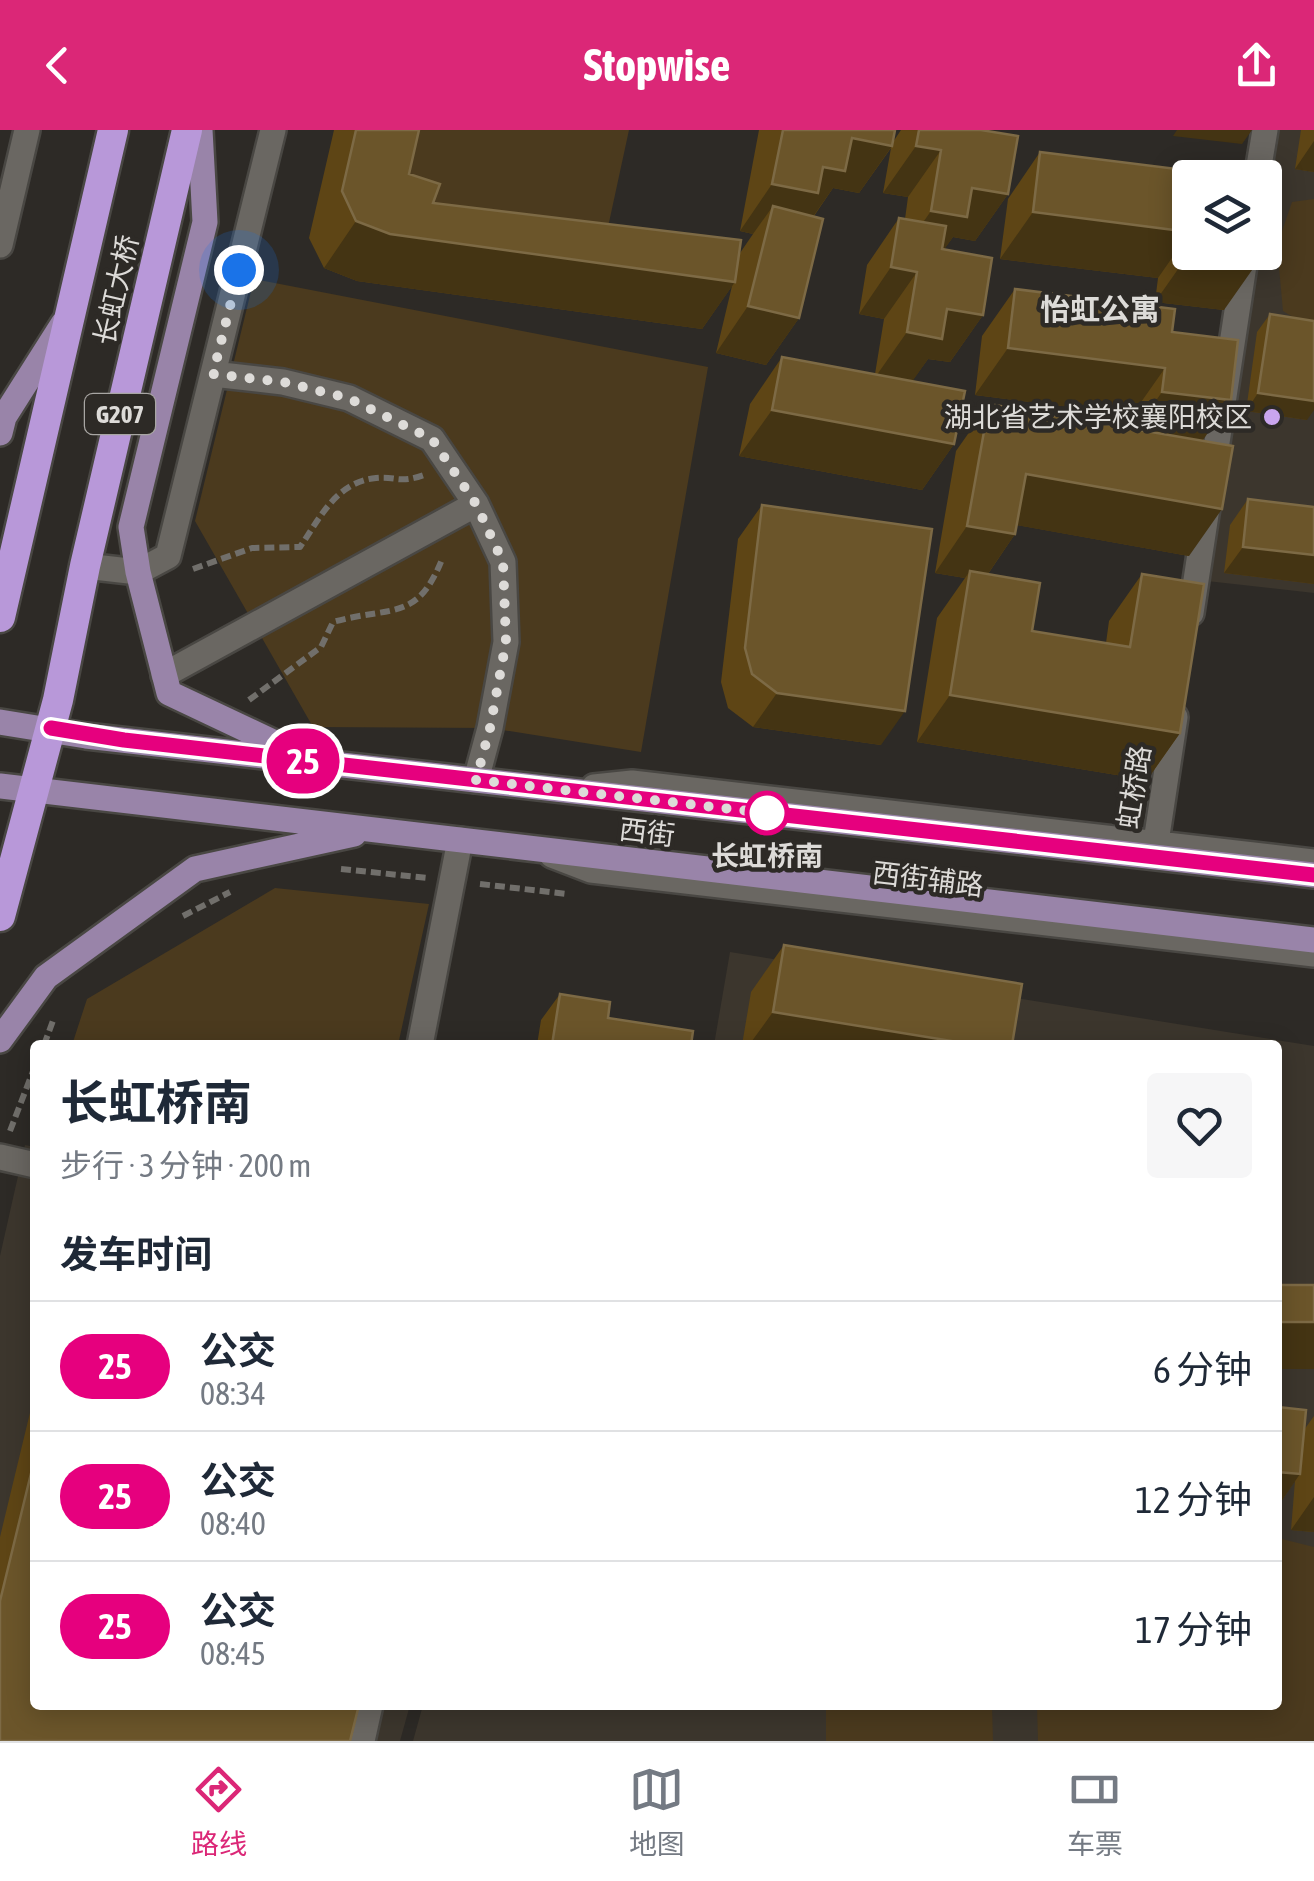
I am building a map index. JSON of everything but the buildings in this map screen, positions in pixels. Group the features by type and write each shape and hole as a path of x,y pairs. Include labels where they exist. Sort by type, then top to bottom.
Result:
{"highway":[{"name":"长虹大桥","path":"0,617 112,130"},
{"name":"长虹大桥","path":"54,714 187,130"},
{"name":"G207","path":"0,916 54,714"}],"main road":[{"path":"200,130 205,222 130,527 154,571 168,694 317,762"},
{"path":"0,434 4,417 71,311"},
{"name":"西街","path":"0,722 54,714 86,736 563,790 1154,850 1314,875"},
{"name":"西街","path":"0,786 1314,940"},
{"path":"0,1040 46,978 196,869 373,830"}],"street":[{"path":"0,245 26,130"},
{"path":"85,566 154,571 168,556 273,130"},
{"path":"1261,160 1265,130"},
{"path":"1187,635 1243,270"},
{"path":"213,374 283,382 348,398 432,439 450,466 480,513 503,562 506,642 476,780"},
{"path":"164,676 480,513"},
{"name":"虹桥路","path":"1154,850 1178,692"},
{"path":"421,1040 460,840"},
{"name":"西街辅路","path":"538,849 591,870 1314,954"},
{"path":"1154,850 1314,862"},
{"path":"2,1158 30,1164"},
{"path":"362,1741 369,1710"}],"path":[{"path":"154,571 252,548 300,547 339,491 376,478 404,482 450,466"},
{"path":"240,707 321,647 334,622 369,612 408,608 428,591 448,542 480,513"},
{"path":"168,924 239,888"},
{"path":"46,1040 56,1014"},
{"path":"2,1158 30,1078"}],"shaded area":[{"path":"416,130 629,130 597,278 400,201"},
{"name":"湖北省艺术学校襄阳校区","path":"1273,130 1314,130 1314,593 1207,581 1253,270 1282,270 1282,160 1269,160"},
{"path":"1314,199 1314,330 1283,311 1279,270 1282,231 1292,202"},
{"path":"254,279 708,367 641,752 490,728 313,727 195,521"},
{"path":"275,888 429,904 399,1040 74,1040 87,999"},
{"path":"730,952 1277,1040 715,1040"},
{"path":"1282,1041 1314,1046 1314,1741 413,1741 422,1710 1282,1710"},
{"path":"25,1145 30,1146 30,1710 409,1710 400,1741 0,1741 0,1256"},
{"path":"1282,1539 1314,1547 1314,1741 1038,1741 1037,1710 1282,1710"},
{"path":"826,1710 992,1710 993,1741 826,1741"}],"bus line":[{"name":"25","path":"51,728 86,736 1314,875"}],"place":[{"name":"湖北省艺术学校襄阳校区","path":"1272,417"},
{"name":"长虹桥南","path":"767,813"}],"district":[{"name":"怡虹公寓","path":"1100,310"}],"route":[{"path":"239,270 213,374 283,382 348,398 432,439 476,504 503,562 506,642 476,780 767,813"}]}
